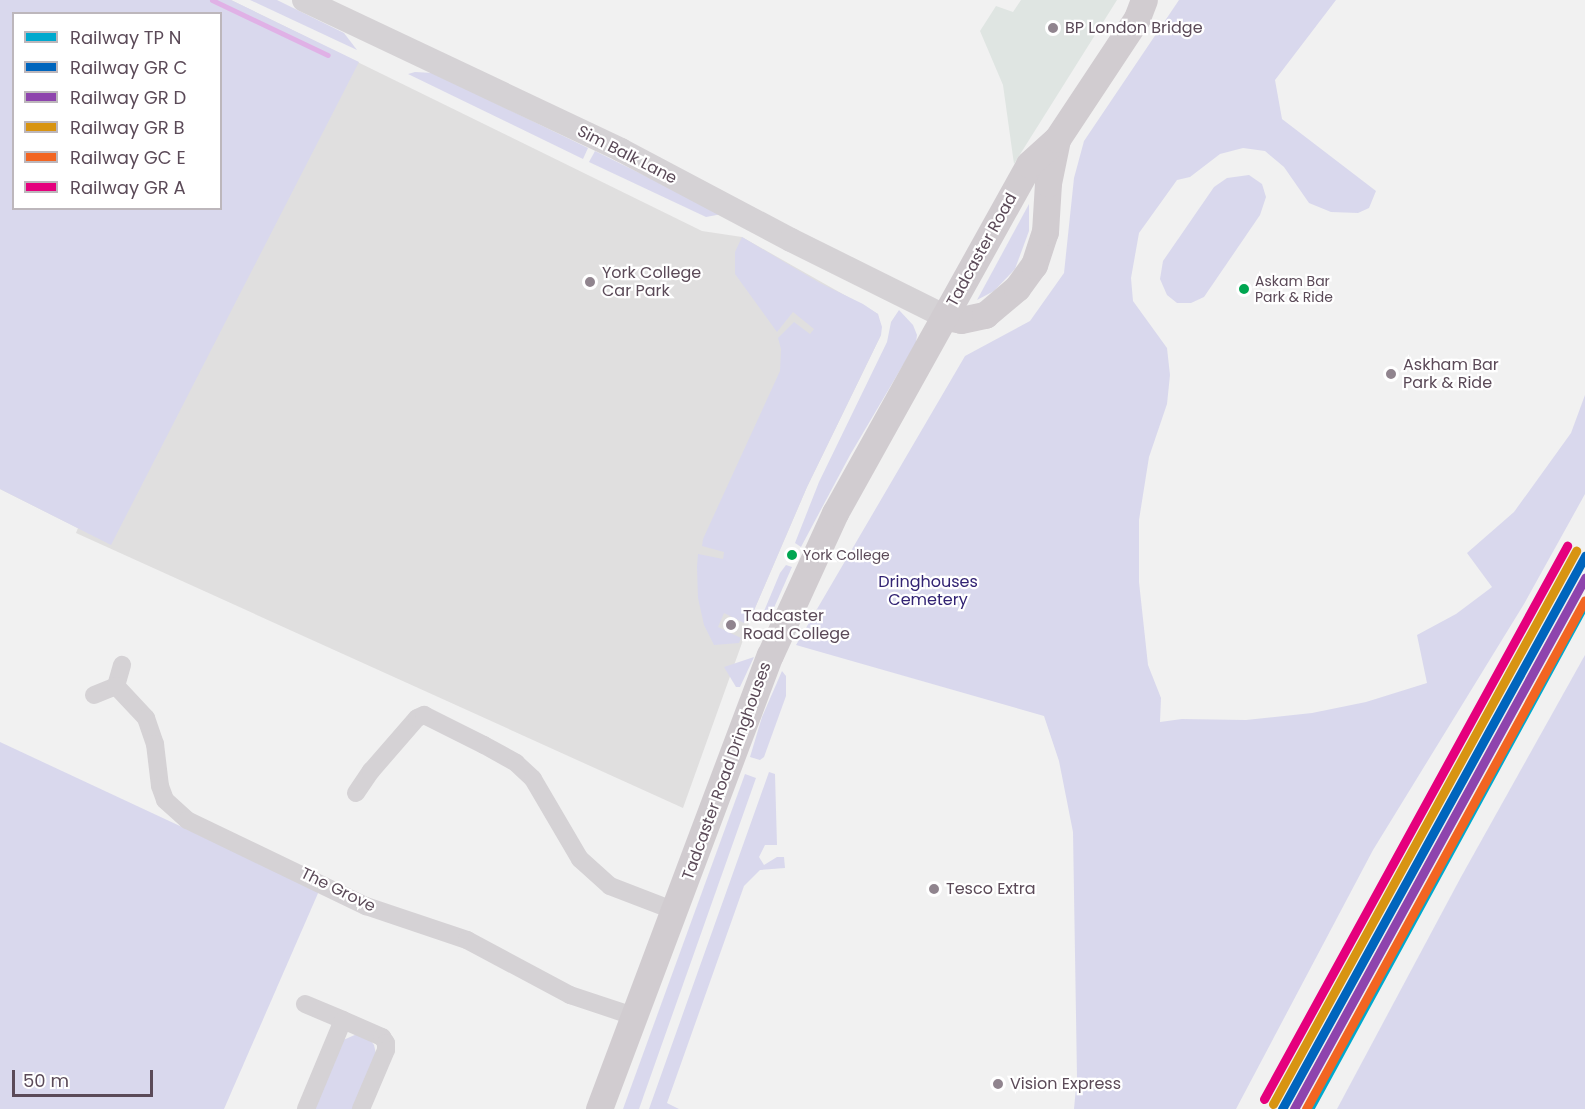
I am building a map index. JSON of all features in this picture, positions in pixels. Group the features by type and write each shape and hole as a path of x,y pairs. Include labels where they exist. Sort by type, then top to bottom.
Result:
{"main road":[{"name":"Tadcaster Road","path":"1057,139 1048,183 1045,232 1034,265 1017,288 985,315 961,320 946,316 1029,164 1057,139 1140,9 1160,0"},
{"name":"Tadcaster Road Dringhouses","path":"599,1109 636,1017 734,746 788,611 859,467 946,316"}],"street":[{"name":"Sim Balk Lane","path":"304,0 621,150 791,240 946,316"},
{"path":"94,695 116,686 122,665"},
{"name":"The Grove","path":"116,686 146,718 155,744 160,786 165,800 187,820 366,906 467,940 570,995 636,1017"},
{"path":"356,793 371,771 417,718 424,715 484,745 516,764 533,779 580,859 610,886 675,911"},
{"path":"305,1004 382,1036 386,1043 386,1050 361,1109"},
{"path":"306,1109 343,1020"}],"shaded area":[{"name":"York College","path":"0,0 231,0 702,231 742,237 878,314 881,335 807,487 752,615 683,808 76,533 78,528 0,489"},
{"path":"1021,0 1117,0 1014,164 1003,85 980,31 996,6 1013,12"}],"green space":[{"path":"0,0 231,0 359,62 111,545 0,489"},
{"path":"250,0 277,0 344,33 357,50"},
{"name":"Dringhouses Cemetery","path":"1179,0 1336,0 1275,80 1282,119 1376,191 1369,208 1358,213 1331,212 1309,203 1284,167 1265,151 1243,148 1220,154 1190,177 1177,180 1139,233 1131,278 1133,301 1167,348 1170,375 1167,404 1149,457 1139,520 1139,582 1148,665 1161,698 1160,722 1182,719 1246,720 1312,713 1366,702 1427,683 1417,635 1456,614 1492,587 1467,553 1514,512 1571,433 1585,395 1585,494 1524,604 1373,850 1236,1109 1074,1109 1077,1077 1073,832 1059,761 1044,716 796,645 965,356 1030,321 1064,273 1074,178 1084,141"},
{"path":"433,73 588,148 583,159 408,74"},
{"path":"595,151 722,214 706,217 589,162"},
{"path":"1249,175 1262,184 1266,197 1260,215 1204,297 1191,303 1177,303 1167,295 1160,279 1163,261 1214,187 1227,178"},
{"path":"1029,204 1029,231 1015,269 994,291 977,300"},
{"path":"742,237 820,283 863,304 878,314 882,327 881,335 807,487 752,615 744,623 724,613 718,627 741,638 739,643 714,645 704,625 698,598 698,554 723,559 724,552 702,546 703,539 780,371 781,349 778,338 794,322 810,334 814,329 793,312 777,332 735,274 735,252"},
{"path":"899,310 913,325 917,335 916,343 850,455 801,547 795,543 819,482 887,342 891,322"},
{"path":"786,565 792,567 769,619 762,616 780,573"},
{"path":"1585,655 1585,1109 1337,1109 1461,877"},
{"path":"754,657 740,687 736,687 724,667"},
{"path":"782,671 786,676 786,696 764,757 760,760 750,757 762,717"},
{"path":"0,742 319,891 224,1109 0,1109"},
{"path":"769,772 775,774 777,845 765,845 759,857 764,865 777,857 784,857 785,868 760,870 744,886 667,1103 679,1109 649,1109"},
{"path":"745,774 756,778 639,1109 623,1109"},
{"path":"357,1034 368,1037 374,1045 376,1054 353,1109 313,1109 341,1041"}],"waterway":[{"path":"212,0 328,55"}],"transit line":[{"path":"1264,1099 1567,546"},
{"path":"1273,1104 1576,551"},
{"path":"1282,1109 1585,556"},
{"path":"1294,1109 1585,578"},
{"path":"1306,1109 1585,600"},
{"path":"1309,1109 1585,603"}],"place":[{"name":"BP London Bridge","path":"1053,28"},
{"name":"York College Car Park","path":"590,282"},
{"name":"Askam Bar Park & Ride","path":"1244,289"},
{"name":"Askham Bar Park & Ride","path":"1391,374"},
{"name":"York College","path":"792,555"},
{"name":"Tadcaster Road College","path":"731,625"},
{"name":"Tesco Extra","path":"934,889"},
{"name":"Vision Express","path":"998,1084"}]}
